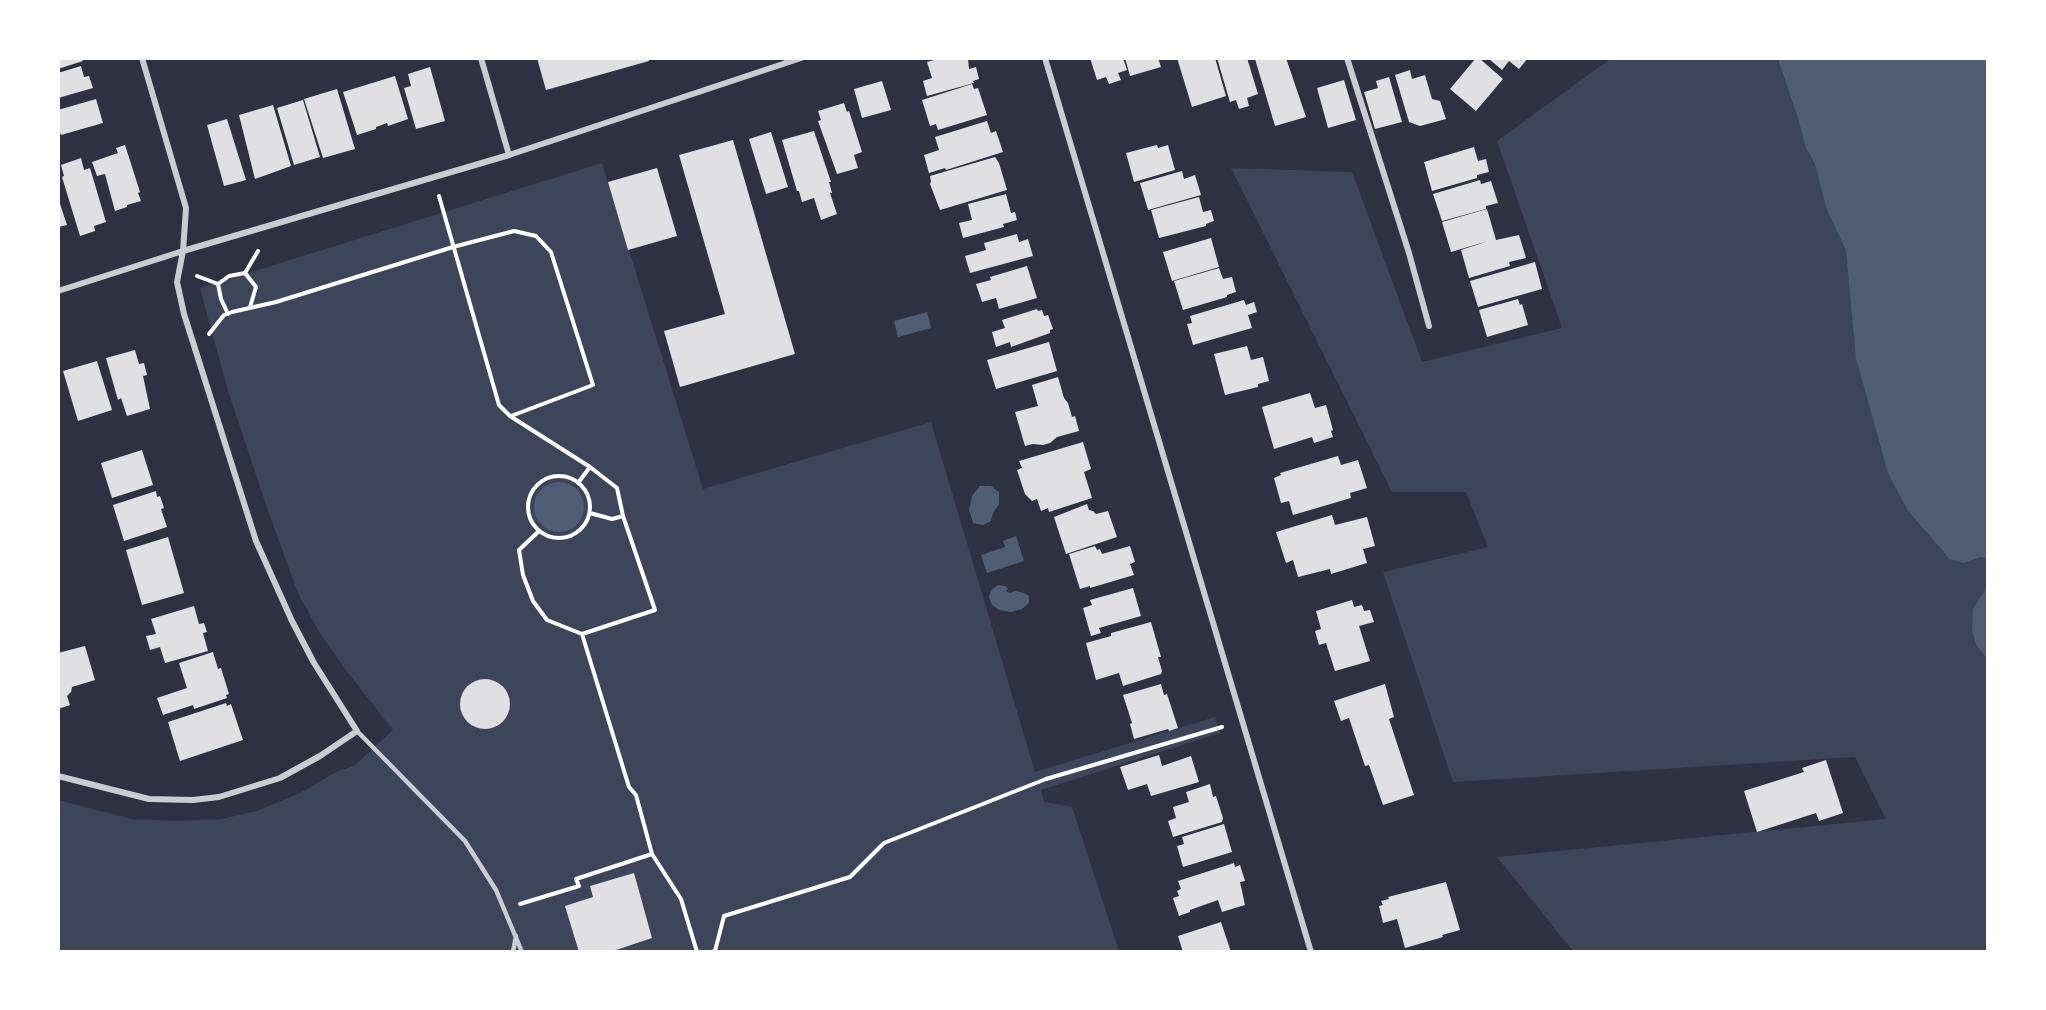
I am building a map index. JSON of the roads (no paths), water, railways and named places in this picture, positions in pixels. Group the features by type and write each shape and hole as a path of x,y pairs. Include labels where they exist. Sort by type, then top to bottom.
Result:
{"street":[{"path":"58,776 149,799 193,800 219,797 280,778 320,756 357,731 314,663 292,621 256,541 184,314 177,282 183,251 186,208 142,58"},
{"path":"481,58 510,155"},
{"path":"58,291 183,251 510,155 801,58"},
{"path":"1045,58 1311,951"},
{"path":"1347,58 1409,253 1429,326"}],"lane":[{"path":"357,731 465,841 496,890 522,951"},
{"path":"513,951 516,936"}]}
